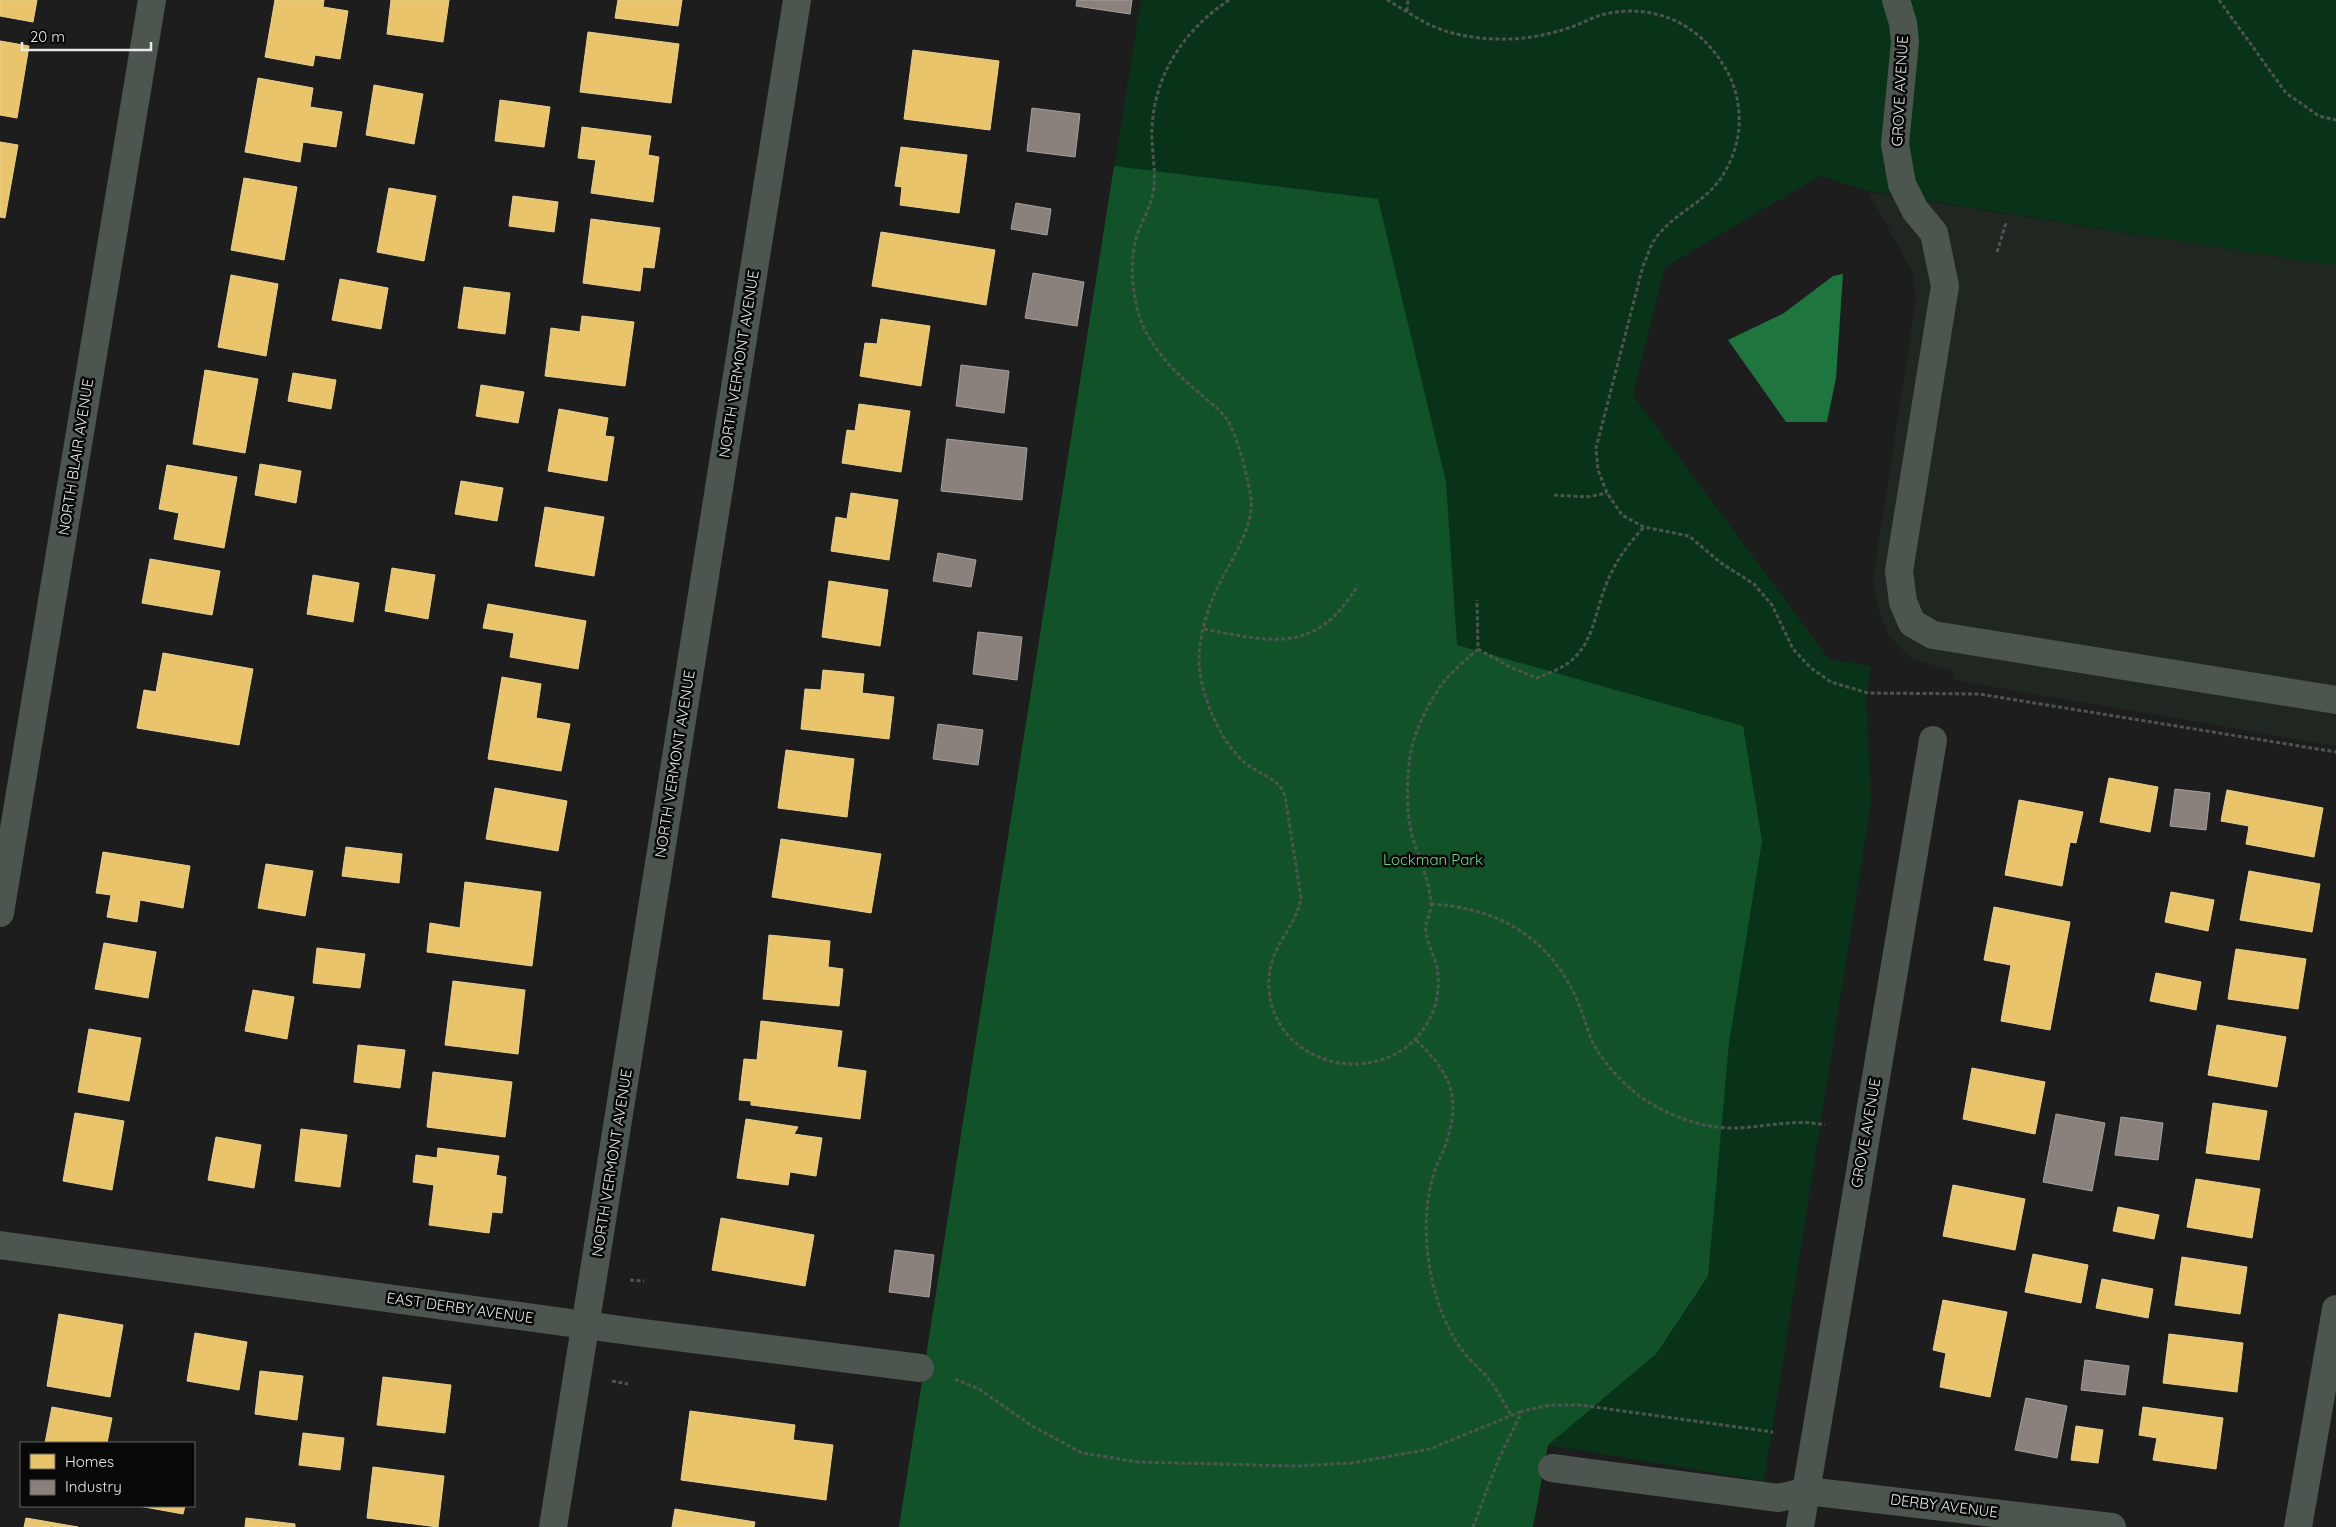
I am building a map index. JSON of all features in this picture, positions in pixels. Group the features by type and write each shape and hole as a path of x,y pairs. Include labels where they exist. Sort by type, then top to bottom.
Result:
{"street":[{"name":"NORTH BLAIR AVENUE","path":"0,913 152,0"},
{"name":"NORTH VERMONT AVENUE","path":"553,1527 797,0"},
{"name":"GROVE AVENUE","path":"1896,0 1903,23 1905,42 1895,144 1902,184 1915,210 1934,233 1945,286 1899,571 1903,602 1912,622 1933,635 2336,700"},
{"name":"GROVE AVENUE","path":"1800,1527 1933,740"},
{"name":"EAST DERBY AVENUE","path":"0,1245 920,1368"},
{"path":"2298,1527 2336,1309"},
{"path":"1552,1468 1779,1498 1807,1490"},
{"name":"DERBY AVENUE","path":"1807,1490 2112,1527"}],"path":[{"path":"1229,0 1208,14 1188,36 1173,57 1161,81 1152,129 1154,190 1149,211 1137,235 1132,263 1141,321 1155,347 1169,365 1227,420 1251,494 1252,509 1246,527 1214,594 1200,648 1200,672 1214,716 1229,746 1243,762 1282,789 1286,802 1301,898 1299,912 1277,948 1270,969 1269,990 1275,1014 1286,1033 1306,1052 1328,1062 1350,1065 1374,1064 1399,1053 1416,1040 1426,1026 1438,990 1438,969 1425,928 1431,904 1410,826 1408,778 1411,749 1425,712 1447,678 1478,649 1477,600"},
{"path":"1387,0 1427,24 1455,34 1510,39 1543,36 1604,14 1634,11 1663,16 1690,28 1714,49 1730,75 1739,107 1739,127 1734,152 1724,174 1709,193 1669,224 1655,240 1643,266 1596,448 1598,470 1607,493 1622,514 1644,528 1688,536 1721,563 1754,584 1772,605 1792,649 1811,668 1831,682 1868,692 1980,694 2336,752"},
{"path":"1406,11 1408,0"},
{"path":"2220,0 2286,93 2319,116 2336,120"},
{"path":"1997,252 2006,223"},
{"path":"1554,495 1579,497 1607,493"},
{"path":"1478,649 1510,667 1537,678 1560,669 1576,657 1590,638 1612,570 1624,549 1644,528"},
{"path":"1204,629 1255,639 1283,639 1312,634 1333,619 1349,600 1358,585"},
{"path":"1431,904 1459,906 1493,916 1520,929 1548,955 1569,985 1594,1043 1611,1069 1635,1092 1657,1107 1681,1119 1718,1127 1733,1128 1806,1121 1825,1125"},
{"path":"1416,1040 1442,1067 1450,1083 1453,1104 1451,1128 1432,1180 1426,1212 1426,1246 1431,1276 1439,1306 1451,1333 1498,1392 1511,1416"},
{"path":"621,1280 644,1281"},
{"path":"920,1368 942,1371 979,1389 1032,1426 1082,1453 1138,1462 1296,1466 1352,1463 1430,1449 1522,1411 1551,1405 1580,1405 1773,1432"},
{"path":"606,1381 628,1384"},
{"path":"1473,1527 1496,1463 1522,1411"}],"shaded area":[{"path":"1868,192 2336,266 2336,746 1953,680 1954,670 1937,667 1909,657 1889,636 1879,611 1873,579 1916,300 1912,271"},
{"path":"1843,274 1836,378 1827,422 1786,422 1728,340 1784,313 1833,276"}],"green space":[{"name":"Lockman Park","path":"1141,0 2336,0 2336,266 1868,191 1820,176 1665,267 1633,395 1829,659 1871,666 1866,698 1871,803 1764,1481 1548,1445 1533,1527 899,1527"},
{"name":"Lockman Park","path":"1114,166 1378,199 1446,482 1457,645 1743,726 1762,841 1729,1043 1708,1276 1656,1354 1548,1445 1533,1527 899,1527"}],"building: Homes":[{"path":"0,0 37,0 33,22 0,16"},
{"path":"275,0 324,0 323,7 348,11 340,59 315,55 313,66 265,57"},
{"path":"391,0 449,0 443,42 387,34"},
{"path":"618,0 682,0 678,26 615,18"},
{"path":"588,32 679,44 671,103 580,92"},
{"path":"0,41 29,46 17,118 0,115"},
{"path":"913,50 999,61 990,130 904,119"},
{"path":"258,78 313,88 310,107 342,112 336,147 303,142 300,162 245,152"},
{"path":"374,85 423,94 414,144 366,135"},
{"path":"500,100 550,107 544,147 495,141"},
{"path":"582,127 651,136 648,155 659,157 653,202 591,193 596,160 578,158"},
{"path":"0,142 18,145 5,218 0,217"},
{"path":"901,147 967,155 959,213 900,205 902,187 895,186"},
{"path":"244,178 297,187 284,260 231,250"},
{"path":"389,188 436,196 424,261 377,252"},
{"path":"513,196 558,202 554,232 509,226"},
{"path":"591,219 660,228 654,268 643,267 640,291 583,283"},
{"path":"881,232 995,250 986,305 872,286"},
{"path":"231,275 278,284 266,356 218,347"},
{"path":"340,279 388,288 381,329 332,320"},
{"path":"464,287 510,293 505,334 458,328"},
{"path":"582,316 634,322 625,386 545,376 551,328 580,332"},
{"path":"881,319 930,326 921,386 860,376 865,343 877,344"},
{"path":"205,370 258,379 245,453 193,444"},
{"path":"293,373 336,380 331,409 288,401"},
{"path":"481,385 524,392 518,423 476,416"},
{"path":"859,404 910,411 901,472 842,463 847,430 855,431"},
{"path":"559,409 608,418 605,436 614,437 607,481 548,471"},
{"path":"260,464 301,471 296,503 255,495"},
{"path":"167,465 237,477 224,548 174,539 179,513 159,509"},
{"path":"461,481 503,488 497,521 455,514"},
{"path":"851,493 898,500 889,560 831,551 836,517 847,519"},
{"path":"545,507 604,517 594,576 535,566"},
{"path":"150,559 220,571 212,615 142,603"},
{"path":"392,568 435,575 428,619 385,611"},
{"path":"313,575 359,583 353,622 307,614"},
{"path":"829,581 888,590 880,646 822,637"},
{"path":"488,604 586,621 578,669 510,657 514,633 483,628"},
{"path":"163,653 253,669 239,745 137,728 144,690 156,692"},
{"path":"823,670 864,674 862,693 894,697 889,739 801,729 805,689 821,690"},
{"path":"502,677 541,684 536,718 570,724 561,771 488,759"},
{"path":"786,750 854,759 847,817 778,808"},
{"path":"2109,778 2158,787 2150,832 2100,822"},
{"path":"495,788 567,801 558,851 486,839"},
{"path":"2227,790 2323,808 2314,857 2246,844 2249,826 2221,821"},
{"path":"2019,800 2083,812 2076,843 2070,842 2062,886 2005,875"},
{"path":"781,839 881,854 871,913 772,897"},
{"path":"346,847 402,854 399,883 342,876"},
{"path":"103,852 190,866 183,908 140,900 137,922 107,917 111,895 96,893"},
{"path":"266,864 313,871 305,916 258,908"},
{"path":"2249,871 2320,884 2312,932 2240,920"},
{"path":"465,882 541,892 532,966 427,952 430,923 460,928"},
{"path":"2171,892 2214,900 2208,931 2165,922"},
{"path":"1994,907 2070,922 2050,1030 2001,1021 2011,965 1984,960"},
{"path":"769,935 830,941 828,967 843,969 839,1006 763,999"},
{"path":"104,943 156,952 148,998 95,989"},
{"path":"317,948 365,954 360,988 313,983"},
{"path":"2236,949 2306,959 2298,1009 2228,999"},
{"path":"2156,973 2201,982 2196,1010 2150,1001"},
{"path":"453,981 525,990 518,1054 445,1045"},
{"path":"253,990 294,997 287,1039 245,1031"},
{"path":"761,1021 842,1031 837,1067 866,1071 860,1119 751,1105 751,1101 739,1100 744,1059 757,1060"},
{"path":"2217,1025 2286,1037 2277,1087 2208,1075"},
{"path":"89,1029 141,1038 129,1101 78,1092"},
{"path":"358,1045 405,1050 400,1088 354,1082"},
{"path":"1972,1068 2045,1082 2035,1134 1963,1119"},
{"path":"433,1072 512,1082 505,1137 427,1127"},
{"path":"2213,1103 2267,1111 2259,1160 2206,1153"},
{"path":"75,1113 124,1121 112,1190 63,1181"},
{"path":"746,1119 798,1127 794,1134 822,1138 816,1176 790,1172 788,1185 737,1178"},
{"path":"301,1129 347,1135 340,1187 295,1181"},
{"path":"216,1137 261,1145 254,1188 208,1180"},
{"path":"438,1148 499,1156 496,1175 506,1177 502,1213 492,1212 489,1233 429,1225 434,1185 413,1182 416,1155 437,1158"},
{"path":"2196,1179 2260,1189 2252,1238 2187,1227"},
{"path":"1953,1185 2025,1199 2015,1250 1943,1236"},
{"path":"2118,1207 2159,1215 2154,1239 2113,1231"},
{"path":"721,1218 814,1235 805,1286 712,1270"},
{"path":"2033,1254 2088,1265 2081,1303 2025,1292"},
{"path":"2182,1257 2247,1267 2240,1314 2175,1305"},
{"path":"2102,1279 2153,1289 2148,1318 2096,1308"},
{"path":"1943,1300 2007,1312 1990,1397 1940,1387 1946,1353 1933,1350"},
{"path":"59,1314 123,1325 110,1397 47,1386"},
{"path":"195,1333 247,1342 239,1390 187,1381"},
{"path":"2169,1334 2243,1343 2237,1392 2163,1383"},
{"path":"260,1371 303,1376 297,1420 255,1414"},
{"path":"383,1377 451,1385 445,1433 377,1425"},
{"path":"52,1407 112,1418 107,1442 45,1442"},
{"path":"2143,1407 2223,1418 2216,1469 2153,1460 2157,1438 2139,1435"},
{"path":"690,1411 795,1425 793,1440 833,1445 826,1500 681,1480"},
{"path":"2076,1426 2103,1430 2098,1463 2071,1460"},
{"path":"303,1433 344,1438 340,1470 299,1465"},
{"path":"373,1467 444,1476 438,1527 367,1518"},
{"path":"144,1507 185,1507 183,1514"},
{"path":"675,1509 755,1522 754,1527 672,1527"},
{"path":"26,1518 78,1527 24,1527"},
{"path":"246,1518 295,1524 295,1527 245,1527"}],"building: Industry":[{"path":"1077,0 1132,0 1130,14 1076,6"},
{"path":"1032,108 1080,114 1075,157 1027,151"},
{"path":"1016,203 1051,209 1047,235 1011,229"},
{"path":"1033,273 1084,282 1077,326 1025,318"},
{"path":"961,365 1009,371 1004,413 956,406"},
{"path":"947,439 1027,448 1022,500 941,491"},
{"path":"938,553 976,560 971,587 933,581"},
{"path":"978,632 1022,637 1017,680 973,674"},
{"path":"938,724 983,730 978,765 933,759"},
{"path":"2175,789 2210,793 2206,830 2170,826"},
{"path":"2056,1114 2105,1123 2092,1191 2043,1182"},
{"path":"2121,1117 2163,1123 2158,1160 2115,1155"},
{"path":"895,1250 934,1255 929,1297 889,1292"},
{"path":"2085,1360 2129,1366 2125,1395 2081,1390"},
{"path":"2026,1398 2067,1406 2057,1458 2015,1450"}]}
